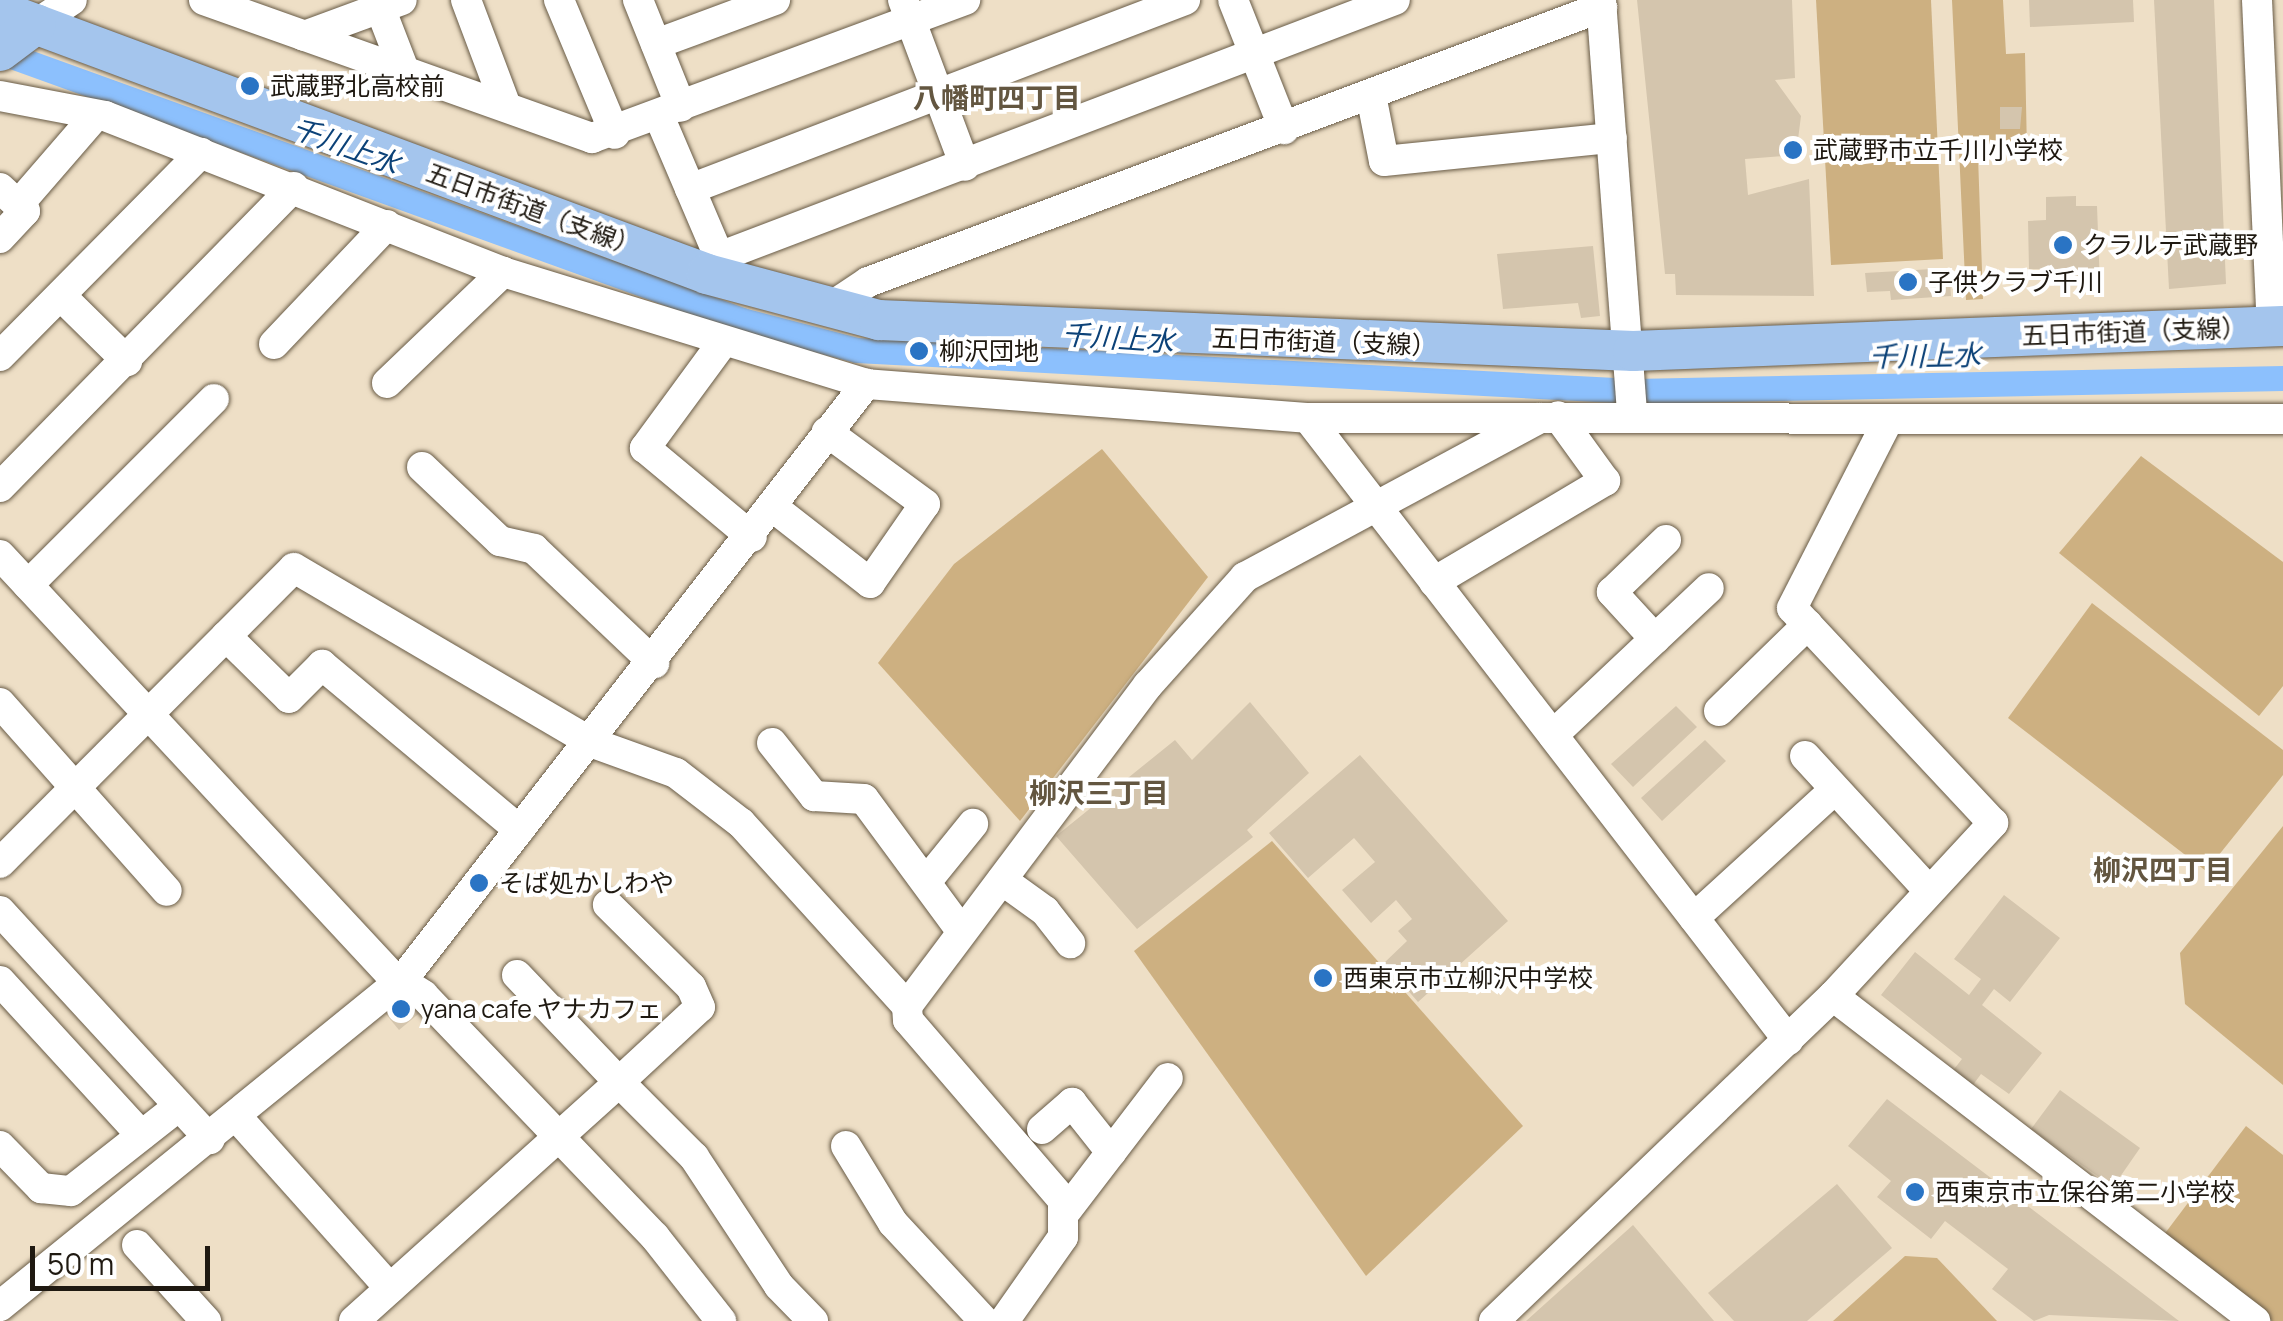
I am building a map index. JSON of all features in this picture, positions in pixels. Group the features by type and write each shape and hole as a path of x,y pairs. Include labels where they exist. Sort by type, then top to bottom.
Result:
{"main road":[{"name":"五日市街道（支線）","path":"12,32 713,265 826,310 997,330 1633,350 2277,326"}],"street":[{"path":"12,32 72,0"},
{"path":"204,0 506,104 592,138 614,134 906,10 965,0"},
{"path":"466,0 506,104"},
{"path":"559,0 614,134"},
{"path":"638,0 656,44 690,189 713,265 1395,0"},
{"path":"690,189 1185,0"},
{"path":"1233,0 1284,129"},
{"path":"2257,0 2277,326"},
{"path":"304,36 386,3 404,70"},
{"path":"656,44 703,12 759,3"},
{"path":"826,310 868,282 1284,129 1601,4 1633,350 1632,418"},
{"path":"906,10 966,166"},
{"path":"0,96 96,115 294,187 503,272 866,384 1308,418 1551,416 1886,424 2283,419"},
{"path":"1371,96 1384,161 1612,138"},
{"path":"0,238 25,211 9,196 96,115"},
{"path":"0,356 200,152"},
{"path":"0,488 128,362 294,187"},
{"path":"274,344 387,225"},
{"path":"387,382 503,272"},
{"path":"61,296 128,362"},
{"path":"722,342 645,448 745,548"},
{"path":"0,1306 404,978 745,548 866,384"},
{"path":"28,586 214,399"},
{"path":"906,1006 1208,614 1245,577 1375,505 1551,416"},
{"path":"1434,582 1605,480 1551,416"},
{"path":"1308,418 1788,1040"},
{"path":"1494,1321 1833,996 1993,823 1792,608 1886,424"},
{"path":"774,508 870,582 925,504 827,432"},
{"path":"422,467 500,542 534,549 654,662"},
{"path":"1655,639 1612,592 1666,540"},
{"path":"0,555 390,974 404,978 655,1238 721,1321"},
{"path":"0,864 78,790 294,568 590,742 676,773 742,822 906,1006 908,1020 1067,1210"},
{"path":"1552,735 1709,588"},
{"path":"1719,711 1808,624"},
{"path":"226,636 290,698 322,665 519,830"},
{"path":"0,703 167,890"},
{"path":"772,743 814,796 864,799 962,932"},
{"path":"1805,756 1930,890"},
{"path":"1694,918 1833,790"},
{"path":"926,882 973,824"},
{"path":"1002,880 1044,910 1070,943"},
{"path":"354,1321 700,1007 691,986 608,904"},
{"path":"0,912 210,1139"},
{"path":"517,975 694,1157 779,1286 813,1321"},
{"path":"0,981 140,1135"},
{"path":"1833,996 2255,1321"},
{"path":"1004,1321 1062,1237 1067,1210 1168,1078"},
{"path":"1042,1129 1072,1103 1111,1152"},
{"path":"0,1146 41,1188 71,1192 179,1106"},
{"path":"236,1116 390,1288"},
{"path":"846,1146 893,1223 984,1321"},
{"path":"137,1245 206,1321"}],"shaded area":[{"path":"1816,0 1931,0 1943,259 1831,265"},
{"path":"1952,0 2003,0 2006,54 2025,53 2027,152 1978,156 1983,299 1966,300"},
{"path":"1102,449 1208,577 1020,821 878,663 954,564"},
{"path":"2141,456 2283,562 2283,686 2259,716 2059,553"},
{"path":"2092,603 2283,750 2283,775 2206,871 2008,718"},
{"path":"2283,826 2283,1085 2185,1004 2180,953"},
{"path":"1272,841 1523,1126 1366,1276 1134,951"},
{"path":"2246,1126 2283,1155 2283,1321 2272,1321 2163,1236"},
{"path":"1905,1256 1937,1258 1997,1321 1833,1321"}],"building":[{"path":"1637,0 1792,0 1795,78 1775,80 1801,116 1796,155 1745,159 1748,195 1809,179 1814,296 1676,295 1675,274 1665,274"},
{"path":"2029,0 2133,0 2134,22 2030,27"},
{"path":"2154,0 2214,0 2226,284 2169,289"},
{"path":"2000,107 2022,107 2020,129 2000,129"},
{"name":"クラルテ武蔵野","path":"2076,196 2076,206 2097,206 2100,286 2054,286 2053,269 2029,269 2028,221 2046,220 2046,197"},
{"path":"1593,246 1600,316 1581,318 1578,303 1503,309 1497,254"},
{"name":"子供クラブ千川","path":"1949,268 1951,296 1891,300 1890,291 1867,292 1865,273"},
{"path":"1250,702 1309,773 1247,830 1253,837 1137,929 1056,836 1175,740 1192,760"},
{"path":"1676,706 1697,727 1633,787 1611,764"},
{"path":"1705,740 1726,761 1662,821 1641,798"},
{"path":"1360,755 1508,921 1418,1002 1384,963 1407,941 1398,931 1412,919 1396,900 1371,923 1342,890 1375,862 1354,838 1308,878 1269,833"},
{"path":"2004,895 2060,938 2010,1002 1994,989 1982,1005 2042,1053 2009,1094 1981,1074 1970,1089 1951,1073 1962,1059 1881,995 1915,952 1969,995 1981,979 1954,959"},
{"name":"yana cafe ヤナカフェ","path":"403,990 422,1011 399,1030 380,1007"},
{"path":"2060,1090 2140,1148 2113,1187 2031,1129"},
{"path":"1887,1099 2179,1321 2049,1315 2034,1321 1992,1289 2008,1269 1945,1221 1931,1239 1877,1197 1891,1181 1848,1146"},
{"path":"1837,1184 1892,1248 1807,1321 1734,1321 1708,1293"},
{"path":"1633,1225 1714,1321 1526,1321"}],"waterway":[{"name":"千川上水","path":"0,52 742,320 856,350 1634,391 2283,378"}],"place":[{"name":"武蔵野北高校前","path":"250,86"},
{"name":"武蔵野市立千川小学校","path":"1793,150"},
{"name":"クラルテ武蔵野","path":"2063,245"},
{"name":"子供クラブ千川","path":"1908,282"},
{"name":"柳沢団地","path":"919,351"},
{"name":"そば処かしわや","path":"479,883"},
{"name":"西東京市立柳沢中学校","path":"1323,978"},
{"name":"yana cafe ヤナカフェ","path":"401,1009"},
{"name":"西東京市立保谷第二小学校","path":"1915,1192"}],"district":[{"name":"八幡町四丁目","path":"997,97"},
{"name":"柳沢三丁目","path":"1099,792"},
{"name":"柳沢四丁目","path":"2163,869"}]}
